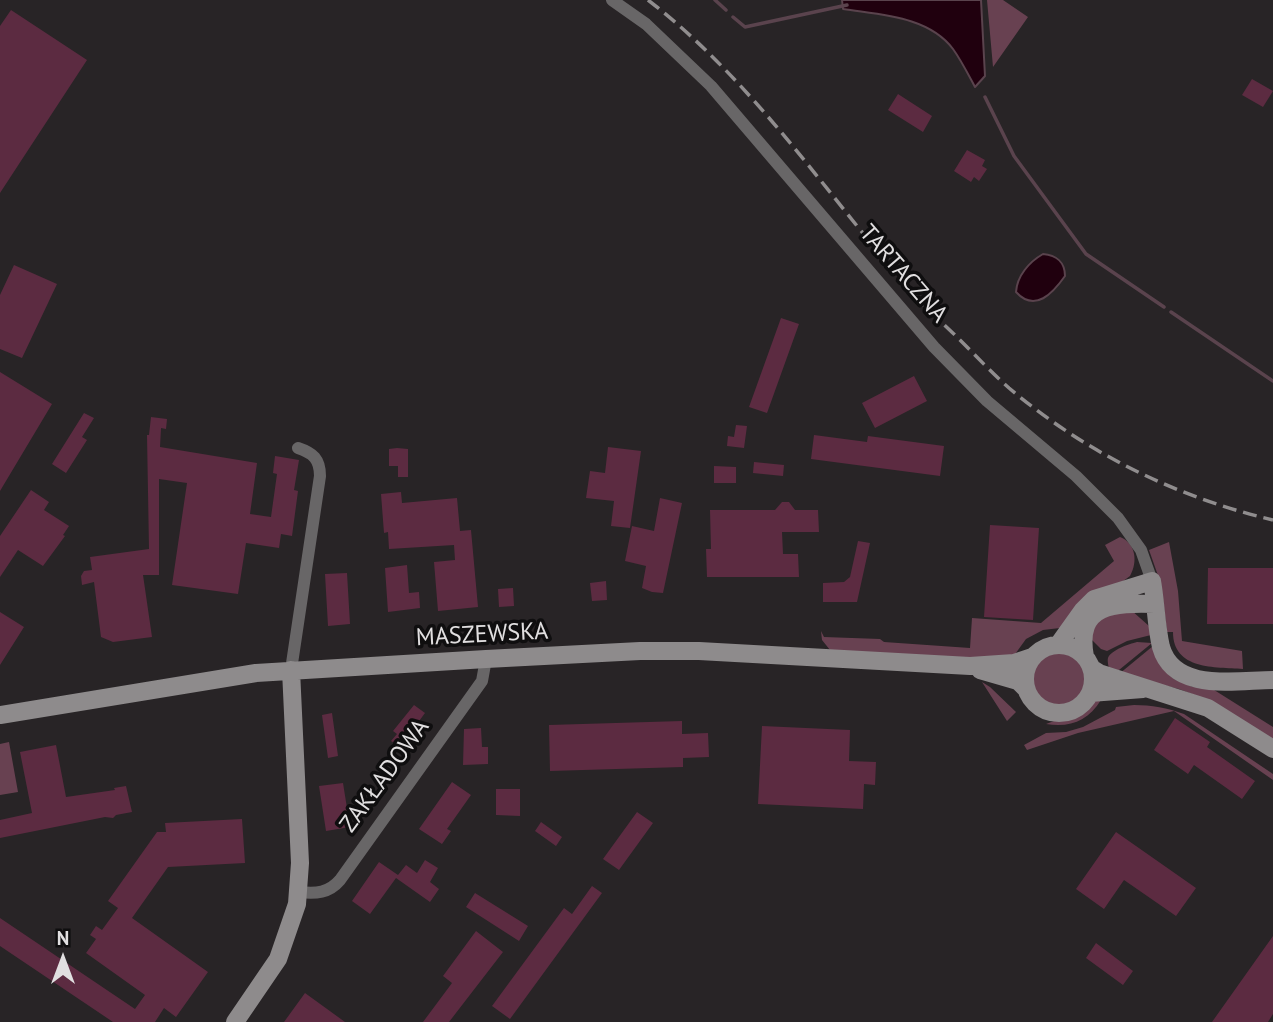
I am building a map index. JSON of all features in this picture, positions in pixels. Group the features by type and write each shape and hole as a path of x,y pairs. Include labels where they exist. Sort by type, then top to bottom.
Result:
{"street":[{"name":"TARTACZNA","path":"612,0 646,24 711,86 933,347 987,401 1076,476 1118,517 1141,550 1152,581 1163,651 1172,666 1184,675 1207,680 1273,680"},
{"path":"291,670 320,476 317,458 298,448"},
{"path":"1058,645 1094,599 1152,581"},
{"path":"1155,604 1115,604 1099,610 1087,623 1084,634 1088,662 1093,678 1090,693 1079,706 1072,710 1056,712 1048,711 1035,702 1026,689 1026,669 1032,657 1044,648 1058,645 1070,647 1088,662 1099,673 1208,708 1273,749"},
{"name":"MASZEWSKA","path":"0,715 170,686 291,670 486,659 699,651 970,666 1014,663 1032,657"},
{"name":"ZAKŁADOWA","path":"299,892 328,891 340,880 468,702 484,677 486,659"},
{"name":"MASZEWSKA","path":"970,666 1017,681 1026,689"},
{"name":"ZAKŁADOWA","path":"235,1022 278,959 295,916 299,892 291,670"},
{"path":"1090,693 1147,689"}],"shaded area":[{"path":"842,0 981,0 985,76 975,87 953,49 943,38 917,23 843,9"},
{"path":"987,0 1003,0 1028,17 993,67"},
{"path":"1043,254 1059,260 1065,276 1049,294 1037,301 1030,301 1016,292 1017,286 1025,270"},
{"path":"1120,537 1129,544 1134,554 1130,576 1060,628 1043,630 1026,639 1013,657 971,660 830,650 822,640 821,631 824,637 880,639 884,642 970,648 972,618 1041,623 1114,561 1105,545"},
{"path":"1169,542 1178,591 1182,641 1242,651 1243,669 1209,666 1188,660 1180,654 1173,632 1167,632 1161,584 1149,550"},
{"path":"1131,610 1149,626 1151,635 1127,641 1107,651 1101,649 1089,637 1096,619"},
{"path":"1137,642 1152,643 1119,670 1110,671 1110,655"},
{"path":"1153,646 1162,668 1174,679 1193,687 1211,688 1273,727 1273,742 1205,699 1179,689 1119,674"},
{"path":"1064,652 1074,656 1082,664 1086,679 1082,694 1074,702 1054,706 1044,702 1036,694 1032,674 1036,664 1044,656"},
{"path":"982,682 1016,712 1007,721"},
{"path":"1101,700 1090,713 1078,721 1063,725 1046,724 1081,711 1091,701"},
{"path":"1116,707 1159,707 1172,710 1184,714 1273,774 1273,780 1174,711 1078,733 1027,750 1024,745 1046,733 1066,732 1083,727"},
{"path":"9,742 18,792 0,795 0,744"}],"building":[{"path":"11,10 87,60 0,193 0,26"},
{"path":"1252,79 1273,91 1263,107 1242,95"},
{"path":"898,94 932,116 923,132 888,110"},
{"path":"967,150 985,160 982,166 987,169 979,181 974,177 971,182 954,171"},
{"path":"14,265 57,284 22,358 0,349 0,295"},
{"path":"781,318 799,324 767,413 749,407"},
{"path":"0,372 52,404 0,491"},
{"path":"914,376 927,401 875,428 862,403"},
{"path":"84,413 94,418 82,437 87,440 66,473 52,464"},
{"path":"151,417 167,419 166,429 161,428 160,447 257,463 250,514 271,517 277,474 273,473 275,456 299,460 294,490 298,491 292,536 281,534 279,548 246,543 238,594 172,585 187,483 159,479 159,575 143,575 152,637 113,642 101,637 94,582 82,585 81,576 84,571 92,570 90,557 149,549 147,435"},
{"path":"736,425 747,426 744,448 727,446 728,436 734,437"},
{"path":"814,435 867,442 868,436 944,446 940,476 811,459"},
{"path":"608,447 641,451 630,528 611,526 614,501 586,498 590,471 605,473"},
{"path":"389,449 408,449 408,477 398,477 398,466 389,466"},
{"path":"754,462 784,465 783,476 753,473"},
{"path":"714,466 736,467 736,483 714,483"},
{"path":"31,490 49,502 44,510 69,526 43,566 18,550 0,577 0,536"},
{"path":"401,492 402,503 457,498 460,531 471,530 478,607 438,611 434,562 455,560 454,545 389,549 388,532 384,533 381,494"},
{"path":"660,498 682,503 663,593 642,588 646,566 625,561 632,526 654,531"},
{"path":"782,502 789,502 795,510 818,510 819,532 782,532 783,554 798,554 799,577 707,577 706,549 711,549 710,510 775,510"},
{"path":"990,525 1039,528 1033,620 984,617"},
{"path":"858,541 870,543 857,602 823,602 823,583 844,582 850,577"},
{"path":"407,565 409,593 419,592 420,608 388,612 385,568"},
{"path":"1208,568 1273,568 1273,624 1207,624"},
{"path":"347,573 350,624 328,626 325,574"},
{"path":"606,581 607,600 592,601 590,583"},
{"path":"513,588 514,606 499,607 498,589"},
{"path":"0,612 24,627 0,665"},
{"path":"414,705 425,713 400,747 391,741 397,734 393,731"},
{"path":"332,713 338,756 328,758 322,715"},
{"path":"1175,718 1210,742 1207,747 1255,781 1242,799 1194,765 1188,774 1154,750"},
{"path":"682,721 682,734 708,733 709,757 683,758 683,767 550,771 549,725"},
{"path":"762,726 850,730 849,761 876,762 875,785 864,784 863,809 758,804"},
{"path":"481,728 482,747 488,747 488,764 463,765 464,729"},
{"path":"56,745 66,797 126,786 132,812 113,818 105,817 0,838 0,820 32,813 20,752"},
{"path":"452,782 471,795 447,829 451,831 442,844 419,829"},
{"path":"343,783 350,827 326,831 319,786"},
{"path":"496,789 520,789 520,816 496,815"},
{"path":"637,812 653,823 619,870 603,859"},
{"path":"242,819 245,863 168,867 132,918 208,972 176,1017 164,1008 155,1022 113,1022 0,946 0,918 135,1009 145,995 86,953 96,939 90,935 96,926 102,930 118,908 108,901 157,832 166,832 165,823"},
{"path":"541,822 562,837 556,846 535,831"},
{"path":"1116,832 1196,888 1176,916 1124,880 1104,909 1076,889"},
{"path":"425,860 438,868 430,882 439,889 430,902 396,878 370,914 352,901 379,862 398,875 406,865 417,873"},
{"path":"592,886 602,893 510,1019 492,1006 564,908 572,914"},
{"path":"475,893 528,926 519,941 466,907"},
{"path":"476,931 503,952 449,1022 423,1022 452,983 443,976"},
{"path":"1273,936 1273,1014 1268,1022 1212,1022"},
{"path":"1096,943 1133,971 1123,985 1086,958"},
{"path":"305,993 345,1022 284,1022"}],"waterway":[{"path":"715,0 726,10"},
{"path":"733,17 745,27 847,5"},
{"path":"985,97 1014,156 1086,254 1164,307"},
{"path":"1171,312 1273,381"}],"railway":[{"path":"648,0 686,32 755,102 917,298 1009,388 1069,433 1134,470 1202,499 1273,520"}]}
